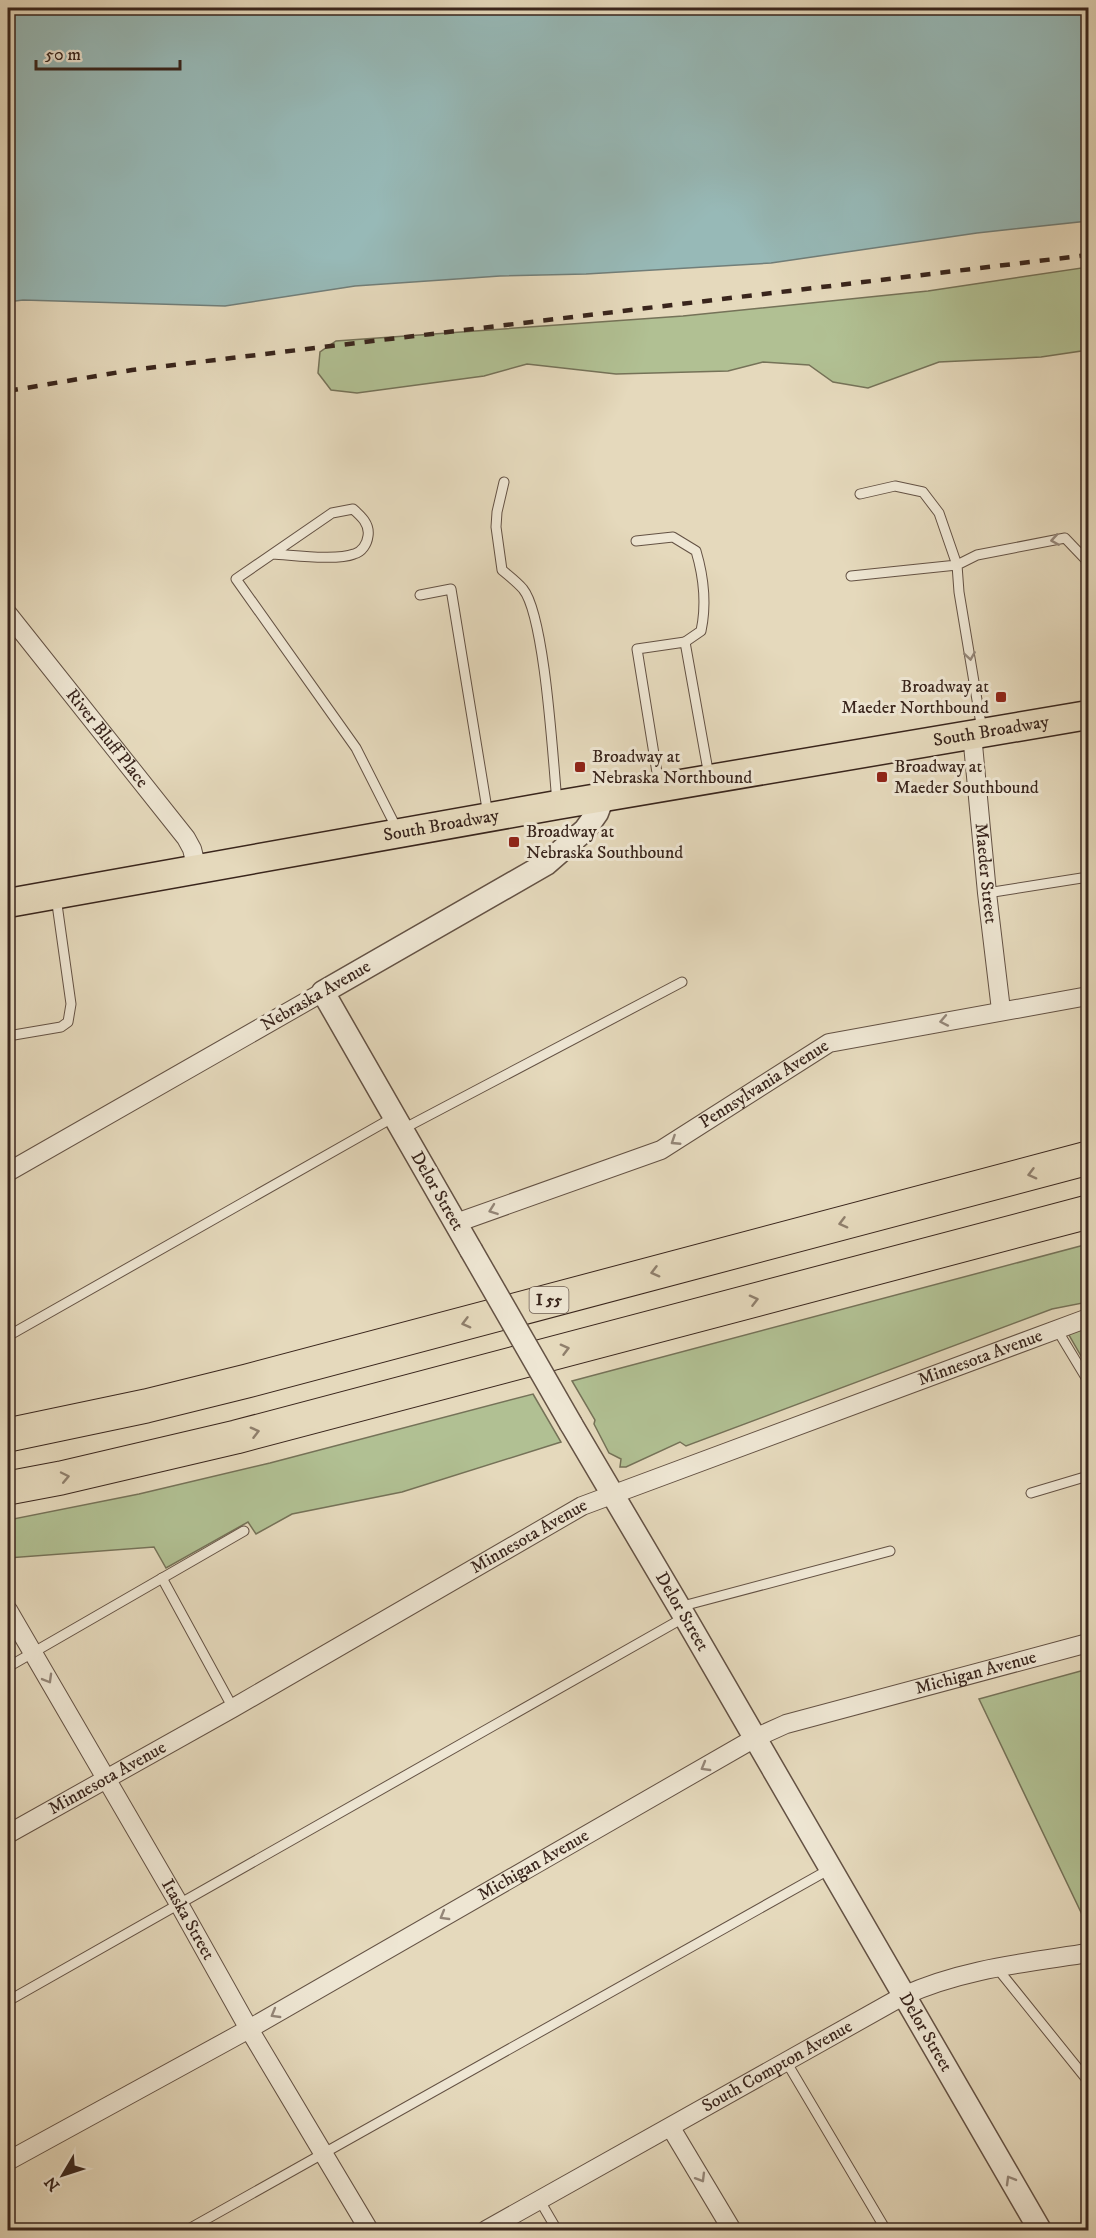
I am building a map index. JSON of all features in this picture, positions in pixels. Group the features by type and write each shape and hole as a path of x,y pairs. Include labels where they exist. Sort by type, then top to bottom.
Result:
{"highway":[{"name":"I 55","path":"8,1435 147,1406 247,1381 1089,1158"},
{"path":"8,1488 61,1478 236,1437 1089,1212"}],"main road":[{"name":"South Broadway","path":"8,903 659,787 1089,714"}],"street":[{"name":"River Bluff Place","path":"8,614 186,838 192,849 197,869"},
{"name":"Maeder Street","path":"977,733 987,893 1001,1010"},
{"name":"Nebraska Avenue","path":"8,1172 546,864 585,830 597,813 603,797"},
{"name":"Delor Street","path":"323,992 611,1494 682,1612 1040,2230"},
{"name":"Pennsylvania Avenue","path":"456,1223 661,1150 829,1043 1001,1010 1089,996"},
{"name":"Minnesota Avenue","path":"8,1834 572,1512 611,1494 1056,1328 1089,1318"},
{"name":"Itaska Street","path":"8,1610 249,2029 369,2230"},
{"name":"Michigan Avenue","path":"8,2161 249,2029 755,1738 786,1724 1089,1643"},
{"name":"South Compton Avenue","path":"486,2230 903,1996 957,1975 1089,1953"},
{"path":"671,2128 732,2230"}],"lane":[{"path":"504,482 496,527 502,570 524,589 532,607 548,707 557,805"},
{"path":"860,494 895,486 923,492 939,513 957,565 977,733"},
{"path":"273,554 333,556 355,554 365,546 369,534 364,518 353,509 332,513 236,579 356,748 400,833"},
{"path":"636,541 674,537 696,551 704,577 704,615 701,631 685,642 637,649 659,787"},
{"path":"851,576 957,565 977,555 1065,538 1086,560 1089,578"},
{"path":"420,595 451,590 489,817"},
{"path":"685,642 710,779"},
{"path":"987,893 1089,877"},
{"path":"8,1036 61,1027 68,1022 71,1004 56,894"},
{"path":"8,1336 398,1124 682,982"},
{"path":"1056,1328 1089,1381"},
{"path":"1030,1493 1089,1476"},
{"path":"8,1667 244,1531"},
{"path":"8,2001 682,1612 890,1551"},
{"path":"162,1578 232,1708"},
{"path":"187,2230 830,1869"},
{"path":"997,1968 1089,2081"},
{"path":"787,2063 886,2230"},
{"path":"540,2201 557,2230"}],"green space":[{"path":"1088,267 1088,350 1041,357 939,362 868,388 833,382 809,365 763,362 728,371 616,374 527,364 484,376 357,393 331,390 318,373 320,352 336,341 683,316 928,291"},
{"path":"1088,1244 1088,1302 1052,1309 686,1446 680,1442 626,1467 620,1467 621,1459 609,1453 594,1424 595,1420 572,1381"},
{"path":"1088,1327 1088,1368 1069,1335 1070,1330"},
{"path":"533,1394 561,1442 402,1492 292,1514 256,1534 248,1522 166,1568 154,1547 8,1558 8,1520 139,1494 270,1463"},
{"path":"1088,1669 1088,1927 979,1699"}],"water":[{"path":"8,8 1088,8 1088,221 977,233 771,263 586,274 500,276 355,286 225,306 23,300 8,302"}],"railway":[{"path":"8,391 132,370 1088,255"}],"place":[{"name":"Broadway at Maeder Northbound","path":"1001,697"},
{"name":"Broadway at Nebraska Northbound","path":"580,767"},
{"name":"Broadway at Maeder Southbound","path":"882,777"},
{"name":"Broadway at Nebraska Southbound","path":"514,842"}]}
